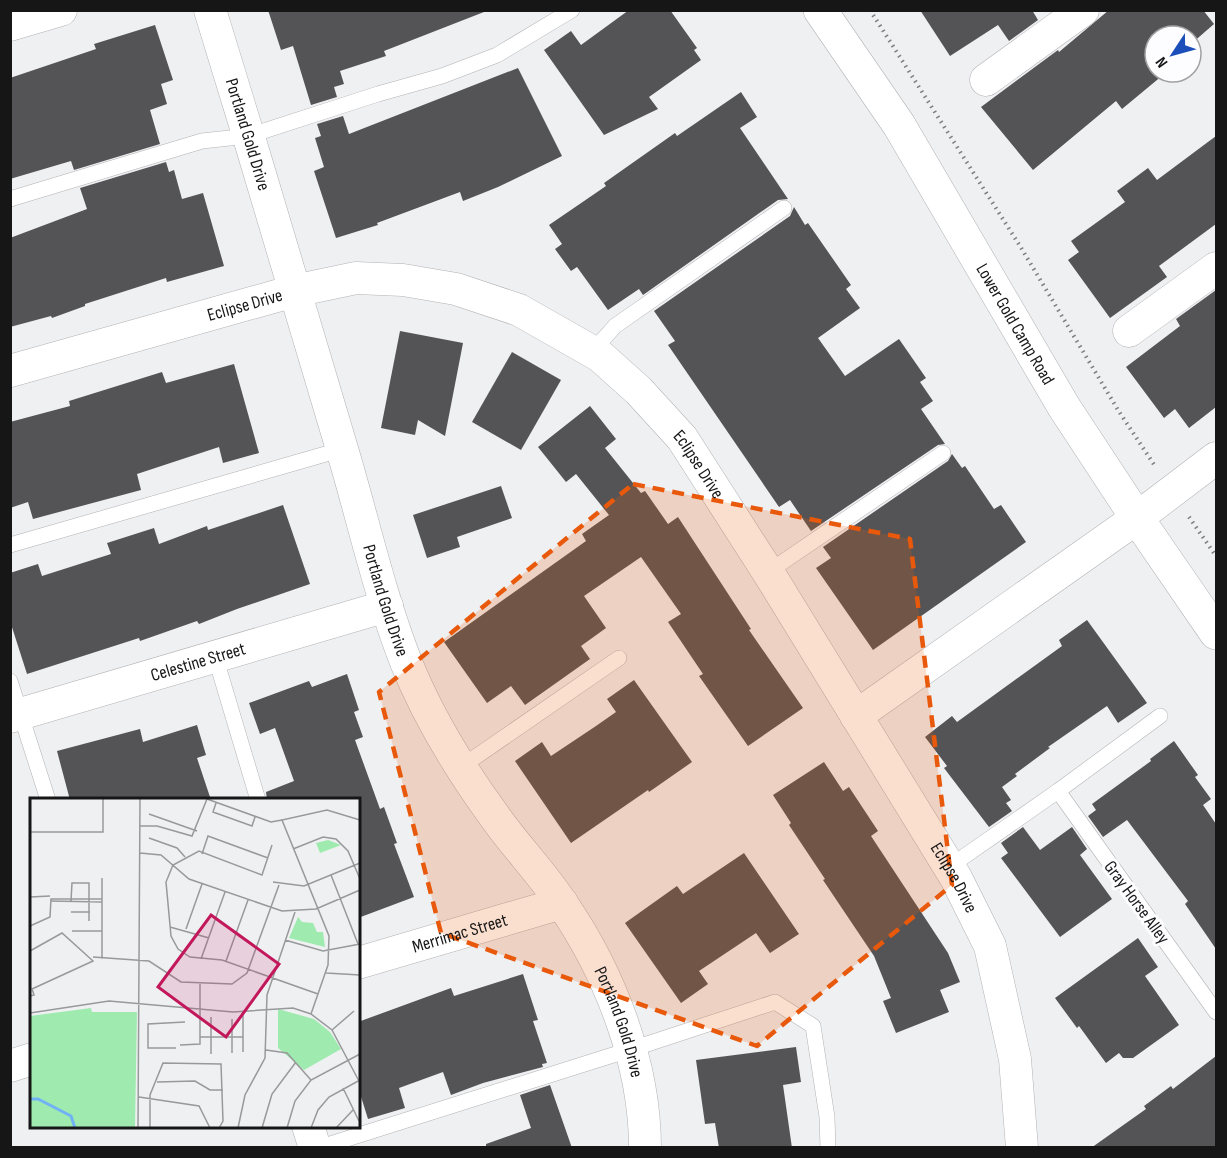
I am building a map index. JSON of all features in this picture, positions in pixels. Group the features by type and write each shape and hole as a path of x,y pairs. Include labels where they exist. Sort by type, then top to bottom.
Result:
{"street":[{"path":"10,25 61,10"},
{"name":"Portland Gold Drive","path":"210,10 343,449 387,606 407,664 435,723 461,767 495,818 562,903 588,944 632,1049 640,1094 645,1148"},
{"name":"Lower Gold Camp Road","path":"820,10 899,125 1064,407 1216,633"},
{"path":"986,80 1083,10"},
{"path":"1129,331 1216,268"},
{"name":"Eclipse Drive","path":"10,371 294,291 356,278 403,280 456,289 519,310 600,356 639,391 682,438 768,572 949,867 990,946 1015,1059 1022,1148"},
{"path":"856,716 1137,518 1216,458"},
{"name":"Celestine Street","path":"15,715 387,606"},
{"name":"Merrimac Street","path":"360,962 562,903"},
{"path":"10,1066 30,1060"},
{"path":"309,1128 316,1148"}],"lane":[{"path":"10,199 202,141 248,136 442,76 497,55 567,12"},
{"path":"592,352 615,326 784,208"},
{"path":"10,545 343,449"},
{"path":"768,572 943,453"},
{"path":"215,656 257,798"},
{"path":"461,767 619,658"},
{"path":"10,681 15,715 47,798"},
{"path":"949,867 1160,716"},
{"name":"Gray Horse Alley","path":"1058,791 1216,1012"},
{"path":"316,1148 774,1002 813,1026 827,1118 828,1148"}],"path":[{"path":"870,10 1020,246 1118,410 1216,556"}],"highlighted area":[{"path":"633,484 910,539 952,885 757,1046 441,933 379,692"}],"building":[{"path":"268,10 484,10 484,12 384,51 386,56 340,71 344,84 334,87 337,97 311,105 293,46 281,50"},
{"path":"629,10 670,10 697,48 694,50 701,60 649,97 658,109 604,135 544,50 571,31 581,45"},
{"path":"920,10 1032,10 1038,20 1009,41 998,25 950,56"},
{"path":"1109,10 1203,10 1214,24 1203,34 1203,24 1143,24 1143,84 1152,84 1122,109 1116,101 1033,170 981,107 1058,50 1059,52"},
{"path":"155,25 173,80 161,84 167,104 150,110 160,144 74,170 71,161 10,179 10,78 96,49 94,44"},
{"path":"518,68 562,156 463,201 460,192 377,223 378,225 336,238 314,171 324,167 315,138 321,136 317,124 343,116 349,134"},
{"path":"741,92 757,117 740,128 788,199 778,200 643,295 639,289 608,310 577,267 571,271 555,249 562,244 549,225 606,186 604,183 675,133 677,136"},
{"path":"1216,136 1216,224 1159,266 1167,277 1110,318 1068,260 1079,252 1071,241 1125,202 1117,191 1148,168 1157,180"},
{"path":"166,162 169,172 174,170 182,199 203,193 224,266 167,282 166,278 85,304 85,306 52,318 51,316 10,327 10,238 87,209 80,188"},
{"path":"794,207 805,225 808,223 851,285 846,289 860,308 818,338 845,376 899,339 926,378 920,382 933,401 921,409 945,444 938,445 811,531 790,500 779,507 668,345 675,341 654,311 790,216"},
{"path":"1216,290 1216,407 1189,428 1175,409 1164,418 1126,367 1180,326 1176,319"},
{"path":"400,331 463,343 445,436 418,420 415,435 381,428"},
{"path":"512,352 561,380 521,450 472,422"},
{"path":"234,364 259,453 223,463 219,447 137,474 141,490 33,519 28,502 10,508 10,422 70,406 69,401 162,372 166,383"},
{"path":"590,406 616,439 605,448 641,493 645,491 668,524 678,517 751,629 749,630 803,708 748,746 699,676 703,674 668,622 681,614 641,557 584,596 606,628 581,646 590,659 525,705 511,686 487,703 444,642 586,541 582,534 609,515 576,474 566,482 538,447"},
{"path":"952,454 962,468 965,466 994,509 1001,505 1026,542 873,650 816,568 831,558 823,547 948,461"},
{"path":"501,486 512,518 457,537 460,547 427,558 413,515"},
{"path":"283,505 310,584 199,624 197,621 140,641 139,638 27,674 10,621 10,573 38,564 42,576 111,554 107,543 154,528 159,544 207,526 208,530"},
{"path":"1087,620 1147,703 1118,723 1107,706 1048,747 1050,748 1015,774 1017,776 1002,787 1011,800 1006,803 1012,811 989,827 944,768 947,766 925,737 952,716 957,722 1062,646 1059,640"},
{"path":"347,674 359,710 354,712 363,737 355,740 380,809 384,807 397,843 394,844 414,897 360,917 360,798 267,798 266,792 294,781 275,728 260,734 249,703 309,681 312,687"},
{"path":"634,680 692,762 571,843 515,761 542,742 551,756 596,726 616,712 607,699"},
{"path":"197,725 206,755 197,758 210,798 69,798 57,751 140,729 143,742"},
{"path":"1174,741 1198,775 1195,777 1211,799 1203,805 1216,824 1216,949 1185,904 1188,901 1127,820 1103,837 1088,816 1096,810 1092,804 1151,761 1150,759"},
{"path":"824,762 843,791 849,787 878,831 871,836 948,953 960,982 940,990 949,1012 896,1033 883,1001 891,998 874,956 823,880 825,879 789,825 791,823 773,795"},
{"path":"1023,827 1040,850 1072,827 1087,849 1080,855 1112,899 1060,937 1001,858 1008,853 1001,843"},
{"path":"744,853 799,934 770,953 756,933 699,971 708,984 681,1003 625,923 677,886 683,894"},
{"path":"1138,938 1158,967 1145,976 1179,1025 1133,1058 1123,1058 1119,1053 1106,1063 1055,998"},
{"path":"523,974 538,1020 533,1021 547,1063 542,1064 543,1067 483,1083 451,1095 443,1072 399,1088 405,1108 368,1119 360,1093 360,1021 451,988 454,996"},
{"path":"796,1047 801,1082 783,1085 792,1148 719,1148 715,1123 705,1124 696,1060"},
{"path":"1216,1056 1216,1148 1091,1148 1146,1109 1144,1106 1171,1086 1173,1089"},
{"path":"550,1085 572,1148 486,1148 486,1144 531,1128 520,1095"}]}
